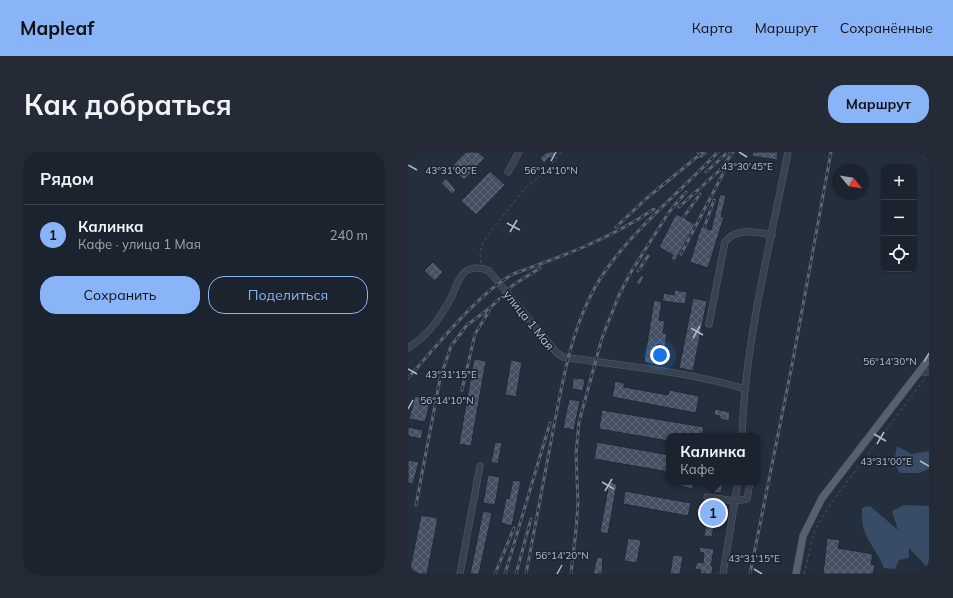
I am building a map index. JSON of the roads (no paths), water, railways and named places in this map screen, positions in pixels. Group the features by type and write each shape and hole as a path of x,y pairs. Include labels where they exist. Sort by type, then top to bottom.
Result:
{"main road":[{"path":"796,574 803,536 817,507 835,481 929,359"}],"street":[{"path":"508,172 519,152"},
{"path":"742,433 745,390 788,152"},
{"path":"924,152 929,158"},
{"path":"709,324 725,242 732,235 748,231 772,235"},
{"name":"улица 1 Мая","path":"408,348 421,340 432,328 445,309 464,274 471,268 482,267 489,271 557,353 563,357 627,365 727,384 745,390"},
{"path":"919,372 929,373"},
{"path":"460,574 480,466"},
{"path":"723,574 737,485"},
{"path":"707,497 734,501 747,498 749,485"}],"water":[{"path":"897,446 911,454 929,451 929,469 919,473 900,473 894,463"},
{"path":"904,505 929,506 929,569 909,548 909,558 899,560 895,569 884,568 864,530 862,522 862,508 870,506 898,530 892,511"}],"railway":[{"path":"616,227 647,198 703,152"},
{"path":"526,574 566,365 579,322 588,301 598,282 623,248 649,220 718,152"},
{"path":"706,172 728,152"},
{"path":"679,207 720,170 733,152"},
{"path":"750,574 793,360 831,152"},
{"path":"681,254 726,168"},
{"path":"571,574 578,503 576,454 579,422 602,338 619,295 631,272 669,212 686,192"},
{"path":"683,218 700,194"},
{"path":"704,228 714,200"},
{"path":"408,378 471,308 499,283 513,274 603,238 654,209"},
{"path":"638,271 648,256"},
{"path":"416,505 440,379 451,346 467,325 491,307 513,285 540,268"},
{"path":"462,390 475,334 489,311"},
{"path":"505,574 550,423"},
{"path":"516,574 531,519"},
{"path":"495,574 514,528"}],"place":[{"name":"Калинка","path":"713,513"}]}
